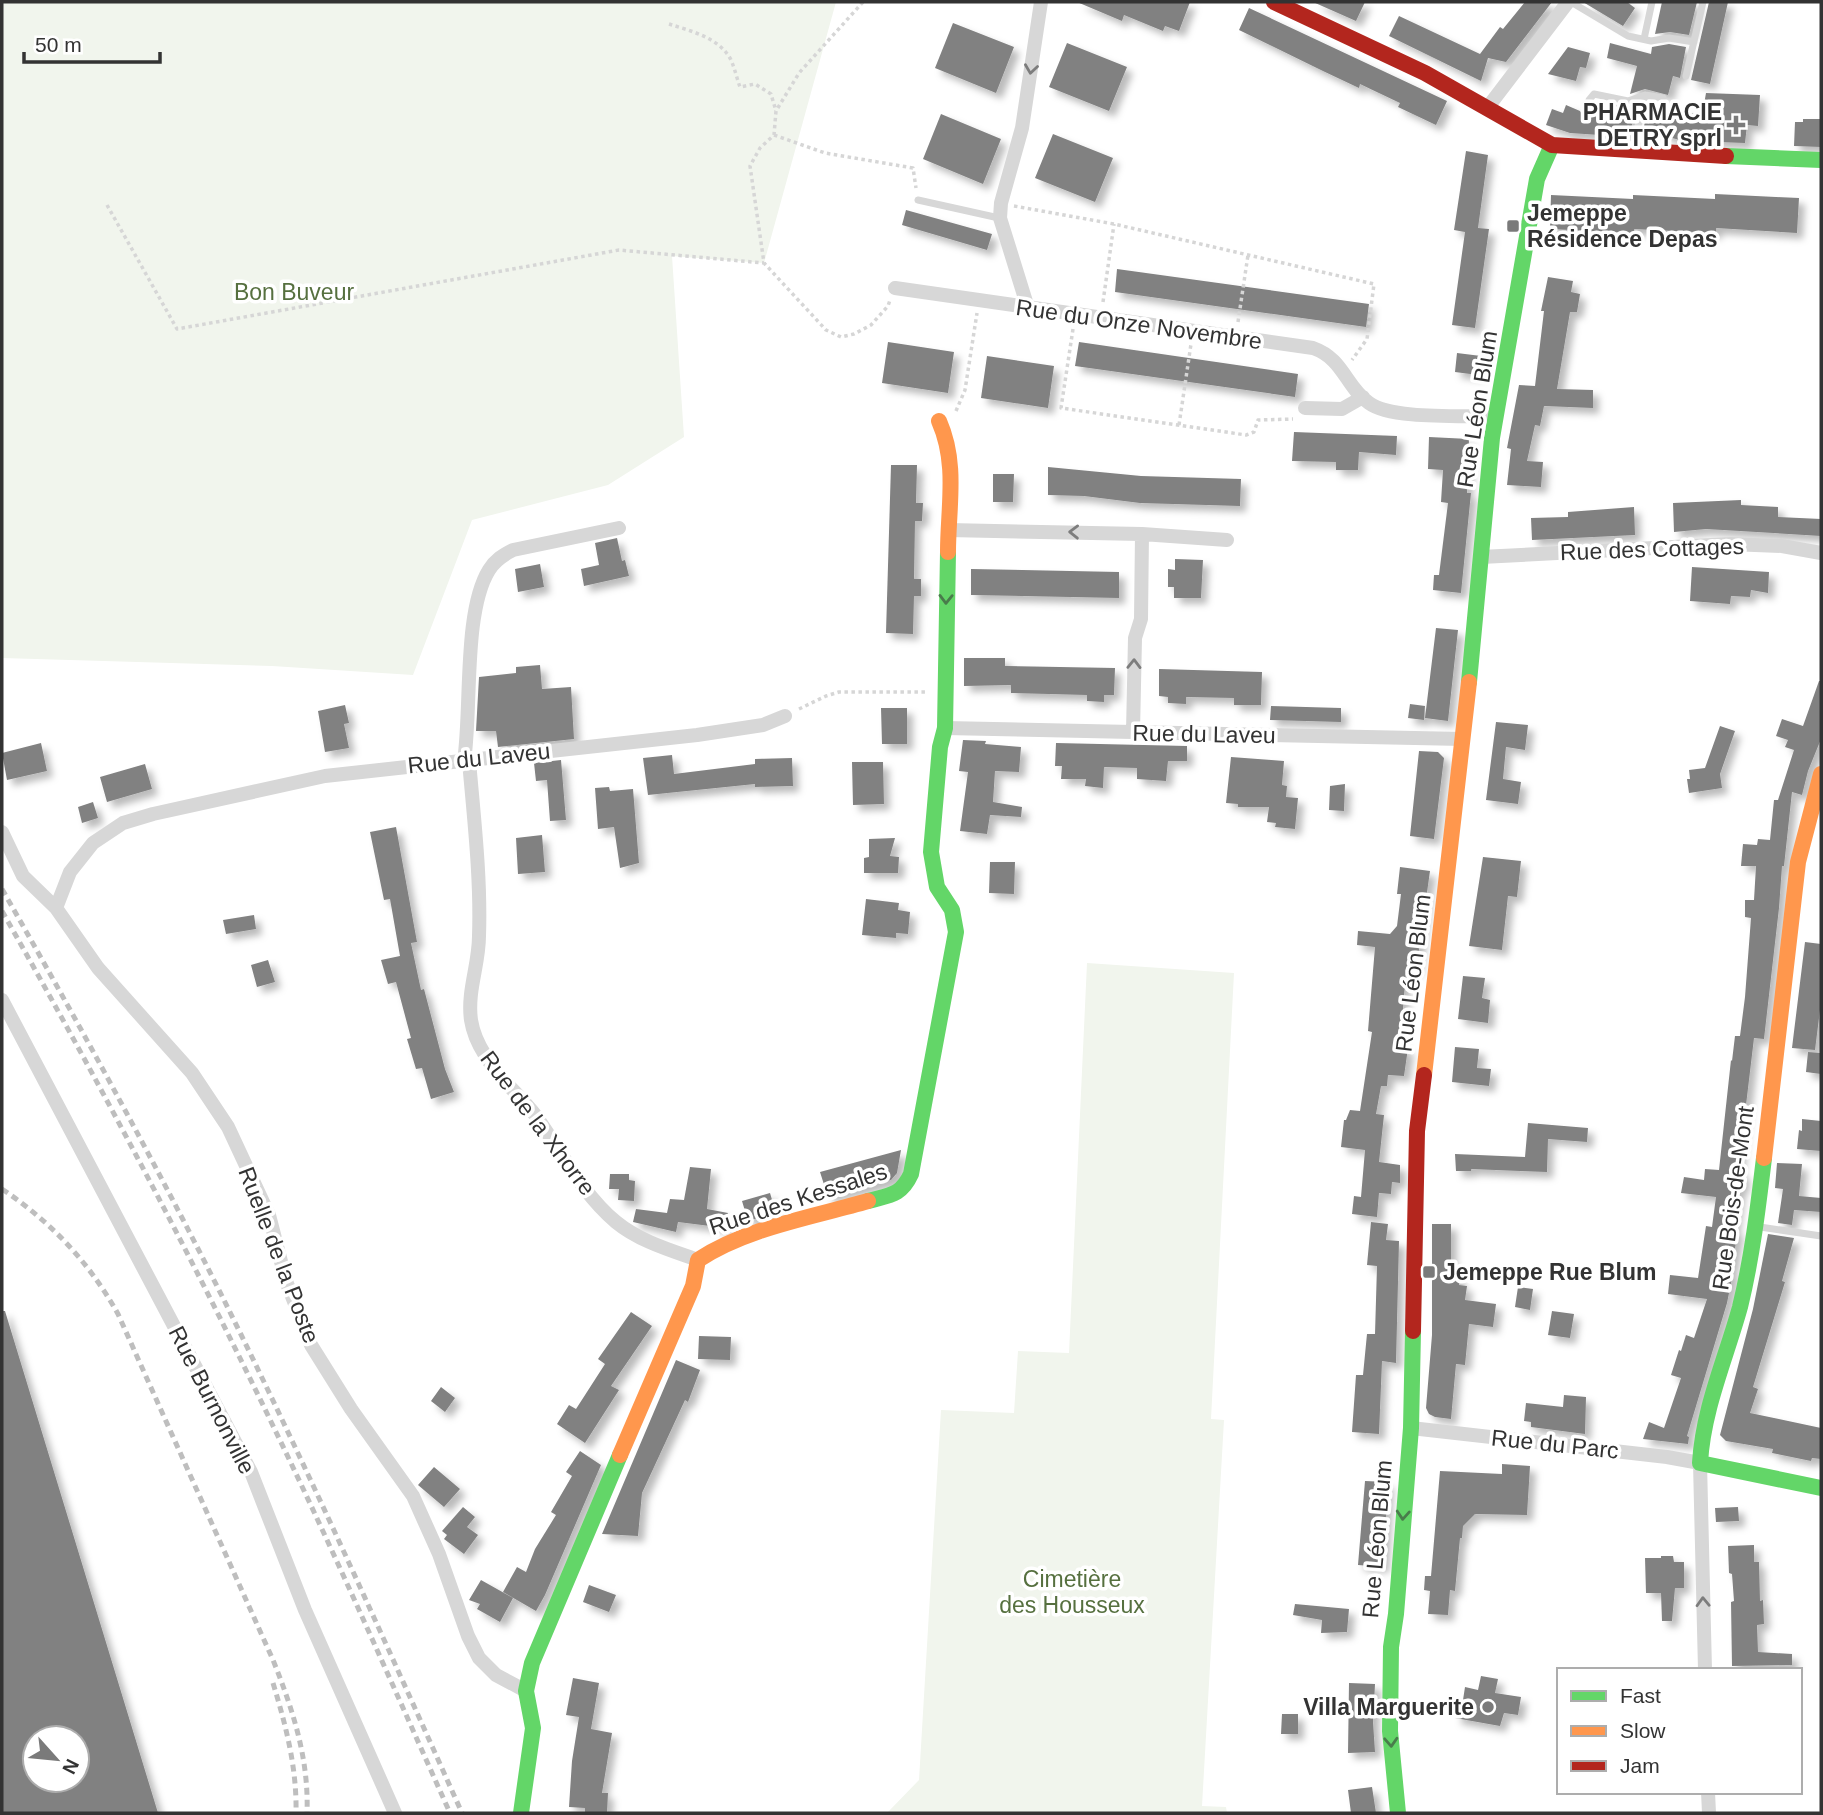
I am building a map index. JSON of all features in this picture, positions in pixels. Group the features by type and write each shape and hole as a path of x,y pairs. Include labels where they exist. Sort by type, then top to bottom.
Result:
{"street":[{"path":"1027,308 1001,211 1022,128 1041,2"},
{"path":"1274,2 1425,73 1552,145 1821,160"},
{"path":"1488,107 1570,2"},
{"name":"Rue Léon Blum","path":"1398,1813 1390,1731 1391,1647 1396,1614 1410,1428 1417,1130 1463,739 1496,416 1537,179 1552,145"},
{"name":"Rue du Onze Novembre","path":"895,288 1313,348 1325,352 1343,369 1363,397 1381,410 1496,416"},
{"path":"1305,408 1342,409 1363,397"},
{"path":"941,426 951,453 945,728"},
{"path":"466,761 473,626 480,590 490,568 503,555 513,550 619,528"},
{"path":"948,530 1142,534 1227,540"},
{"path":"1133,732 1135,638 1141,619 1142,534"},
{"name":"Rue des Cottages","path":"1481,557 1722,544 1782,547 1821,553"},
{"name":"Rue du Laveu","path":"56,908 77,860 93,843 123,823 298,781 697,735 763,725 785,716"},
{"name":"Rue du Laveu","path":"945,728 1463,739"},
{"name":"Rue des Kessales","path":"521,1813 533,1728 526,1690 532,1663 693,1286 698,1260 728,1242 899,1192 911,1174 956,932 952,910 937,887 931,852 940,747 945,728"},
{"name":"Rue de la Xhorre","path":"466,761 476,842 480,939 472,980 470,1010 474,1033 490,1063 534,1114 605,1212 633,1234 698,1260"},
{"name":"Rue Bois-de-Mont","path":"1705,1668 1701,1445 1740,1306 1756,1227 1798,862 1821,774"},
{"name":"Ruelle de la Poste","path":"2,832 23,876 56,908 98,968 192,1073 228,1127 269,1215 286,1281 312,1345 351,1409 413,1496 479,1658 496,1675 526,1690"},
{"name":"Rue Burnonville","path":"2,1000 251,1472 305,1610 395,1813"},
{"name":"Rue du Parc","path":"1410,1428 1700,1463"},
{"path":"1700,1463 1821,1488"},
{"path":"1708,1794 1709,1813"}],"lane":[{"path":"1570,2 1628,36 1651,41 1669,38 1694,42"},
{"path":"1644,39 1652,2"},
{"path":"1686,76 1703,2"},
{"path":"1586,113 1589,100 1594,94 1628,101 1645,95 1663,98"},
{"path":"1633,150 1645,95"},
{"path":"918,200 1001,211"},
{"path":"1756,1227 1821,1237"}],"path":[{"path":"776,111 799,73 863,2"},
{"path":"669,24 694,32 718,45 731,59 740,87 755,85 771,94 776,111 774,135 760,148 750,166 764,263 826,330 841,337 855,334 871,325 888,306 895,288"},
{"path":"774,135 825,153 913,168 918,200"},
{"path":"107,205 177,329 619,250 764,263"},
{"path":"1001,211 1114,224 1374,284 1367,338 1343,369"},
{"path":"1101,318 1114,224"},
{"path":"1236,337 1248,255"},
{"path":"941,426 958,408 965,390 979,301"},
{"path":"1075,315 1062,408 1250,435 1256,429 1258,420 1295,419 1305,408"},
{"path":"1178,425 1192,331"},
{"path":"785,716 839,692 944,691"}],"green space":[{"name":"Bon Buveur","path":"2,2 836,2 764,263 672,256 684,437 608,485 472,520 413,675 272,666 2,658"},
{"name":"Cimetière des Housseux","path":"1087,963 1234,973 1211,1419 1224,1420 1202,1806 1226,1807 1227,1813 887,1813 919,1780 941,1410 1014,1413 1018,1351 1069,1353"}],"building":[{"path":"1077,2 1190,2 1179,31 1165,26 1163,31 1124,15 1122,21"},
{"path":"1313,2 1365,2 1356,21"},
{"path":"1525,2 1552,2 1506,62 1488,58 1481,81 1389,36 1399,16 1480,54 1500,27 1503,29"},
{"path":"1583,2 1627,2 1635,8 1623,26"},
{"path":"1662,2 1697,2 1689,35 1670,32 1655,34"},
{"path":"1709,2 1728,2 1710,84 1691,80"},
{"path":"1249,8 1447,101 1436,125 1398,107 1400,103 1360,84 1359,88 1239,30"},
{"path":"953,23 1014,47 996,93 935,68"},
{"path":"1067,43 1127,67 1109,111 1049,87"},
{"path":"1610,43 1651,54 1652,47 1669,44 1686,47 1680,78 1673,76 1668,95 1645,89 1630,94 1637,66 1607,58"},
{"path":"1568,47 1590,53 1586,68 1580,67 1576,81 1548,74"},
{"path":"1706,93 1760,95 1758,126 1747,125 1745,143 1718,142 1682,134 1680,140 1644,126 1650,102 1702,116"},
{"path":"1597,101 1627,107 1637,104 1629,137 1570,133 1546,125 1552,109 1563,113 1566,105 1580,111 1584,118 1594,116"},
{"path":"941,114 1001,139 983,184 923,159"},
{"path":"1803,119 1821,119 1821,147 1794,146 1795,122 1803,122"},
{"path":"1053,134 1113,158 1095,202 1035,178"},
{"path":"1466,151 1488,155 1478,228 1489,229 1475,328 1452,325 1465,232 1454,230"},
{"path":"1715,194 1799,198 1797,233 1716,228 1716,233 1550,229 1551,195 1715,199"},
{"path":"906,210 992,234 987,250 902,225"},
{"path":"1117,269 1369,304 1366,327 1115,292"},
{"path":"1548,277 1573,281 1571,292 1580,294 1577,312 1570,312 1557,389 1593,390 1593,408 1544,406 1540,426 1535,425 1527,461 1543,462 1541,487 1507,485 1511,449 1507,448 1519,385 1535,386 1544,311 1541,311"},
{"path":"888,342 954,352 948,393 882,383"},
{"path":"1079,342 1298,374 1295,397 1075,366"},
{"path":"1457,353 1481,356 1478,375 1455,372"},
{"path":"987,356 1054,366 1048,408 981,398"},
{"path":"1294,432 1397,436 1396,455 1359,452 1358,470 1336,470 1336,462 1292,461"},
{"path":"1429,437 1469,439 1467,493 1471,493 1461,593 1433,590 1434,575 1439,575 1448,503 1441,502 1443,470 1428,469"},
{"path":"891,465 917,465 916,503 923,503 922,521 915,521 914,579 921,579 921,596 914,596 913,634 886,633"},
{"path":"1048,467 1141,476 1241,479 1240,506 1140,503 1084,496 1048,495"},
{"path":"993,474 1014,474 1013,502 993,502"},
{"path":"1741,500 1741,505 1778,507 1778,517 1821,519 1821,536 1706,529 1674,532 1673,503"},
{"path":"1634,507 1635,535 1532,540 1531,518 1568,517 1568,512"},
{"path":"617,538 622,561 625,560 629,576 584,586 581,569 599,565 595,543"},
{"path":"1175,559 1203,560 1201,598 1174,598 1174,587 1168,587 1168,569 1175,570"},
{"path":"540,564 544,587 518,592 515,569"},
{"path":"1692,567 1769,572 1768,593 1751,590 1750,597 1731,596 1730,604 1690,601"},
{"path":"971,569 1119,572 1119,598 971,595"},
{"path":"1436,628 1458,630 1448,721 1425,718"},
{"path":"964,658 1005,658 1005,666 1115,668 1114,695 1104,695 1104,702 1087,701 1087,695 1011,693 1011,685 964,686"},
{"path":"540,665 542,689 571,687 574,739 498,747 496,731 476,731 479,677 516,673 516,667"},
{"path":"1159,669 1262,672 1261,705 1234,705 1234,698 1186,697 1186,704 1168,703 1168,697 1159,696"},
{"path":"1819,681 1821,739 1802,795 1792,792 1764,1039 1754,1038 1738,1172 1744,1173 1743,1188 1740,1187 1734,1230 1738,1230 1727,1303 1687,1436 1688,1444 1643,1439 1649,1422 1664,1428 1681,1378 1671,1375 1679,1350 1681,1351 1686,1335 1694,1338 1707,1299 1668,1294 1670,1275 1698,1278 1706,1226 1712,1227 1716,1197 1681,1193 1684,1177 1704,1180 1705,1169 1719,1170 1731,1060 1735,1036 1740,1036 1745,997 1751,918 1745,917 1745,900 1754,900 1756,866 1741,866 1743,844 1757,845 1758,839 1770,840 1774,800 1778,800 1794,750 1785,747 1788,740 1776,736 1782,719 1803,726"},
{"path":"1410,704 1425,706 1424,720 1408,718"},
{"path":"345,705 349,723 344,724 349,748 325,752 318,711"},
{"path":"1271,706 1341,708 1341,722 1270,720"},
{"path":"881,708 907,708 907,744 882,744"},
{"path":"1496,722 1528,725 1525,750 1506,747 1503,779 1521,782 1518,804 1486,800"},
{"path":"1720,726 1735,731 1720,774 1722,788 1689,793 1689,770 1705,768"},
{"path":"963,740 1021,747 1019,772 995,771 993,802 1022,807 1021,817 990,815 987,834 960,831 968,772 959,771"},
{"path":"41,743 47,771 7,780 2,753"},
{"path":"1056,743 1187,746 1187,761 1168,761 1166,781 1137,779 1137,768 1104,767 1103,788 1085,786 1086,779 1061,779 1062,766 1055,766"},
{"path":"1419,751 1438,752 1444,758 1434,839 1410,836"},
{"path":"672,755 674,774 755,764 755,759 792,758 793,786 755,787 755,784 648,795 643,758"},
{"path":"1231,757 1284,761 1282,785 1287,786 1286,797 1298,798 1295,829 1275,827 1276,823 1267,822 1269,807 1238,807 1238,804 1226,803"},
{"path":"561,760 566,820 550,821 547,780 536,781 534,763"},
{"path":"852,762 883,762 884,804 853,805"},
{"path":"145,764 152,789 107,802 100,777"},
{"path":"1345,784 1344,811 1329,810 1330,786"},
{"path":"609,787 610,791 633,789 639,863 620,868 614,827 598,829 595,788"},
{"path":"93,802 98,818 82,823 78,807"},
{"path":"396,827 417,942 411,943 421,990 424,989 445,1069 454,1092 431,1099 422,1068 416,1069 407,1039 411,1038 396,982 388,984 381,960 400,956 390,899 384,900 370,832"},
{"path":"542,835 545,872 518,874 516,838"},
{"path":"895,838 890,856 899,857 898,873 864,873 864,858 869,857 869,839"},
{"path":"1483,857 1521,861 1517,897 1508,896 1502,950 1469,946"},
{"path":"990,862 1015,862 1014,894 989,893"},
{"path":"1400,867 1430,871 1416,971 1406,970 1400,1047 1408,1048 1404,1076 1388,1075 1387,1086 1381,1086 1376,1114 1384,1115 1379,1162 1400,1165 1400,1183 1392,1182 1391,1194 1379,1193 1377,1217 1352,1214 1354,1196 1361,1197 1365,1150 1341,1147 1344,1120 1350,1110 1360,1111 1372,1032 1368,1031 1375,947 1357,945 1358,931 1390,934 1397,926 1401,894 1397,894"},
{"path":"866,899 899,903 898,910 910,912 908,934 896,933 896,938 862,935"},
{"path":"254,915 256,929 226,934 223,920"},
{"path":"1805,942 1821,944 1821,1002 1815,1050 1792,1048"},
{"path":"268,960 275,982 257,987 251,965"},
{"path":"1463,976 1485,978 1482,998 1490,1000 1488,1023 1458,1019"},
{"path":"1455,1047 1479,1049 1477,1068 1491,1069 1489,1086 1452,1082"},
{"path":"1808,1052 1821,1053 1821,1074 1806,1072"},
{"path":"1802,1119 1821,1121 1821,1151 1797,1149"},
{"path":"1528,1123 1588,1128 1587,1142 1548,1139 1547,1172 1471,1169 1456,1171 1455,1154 1525,1157"},
{"path":"901,1150 897,1173 891,1180 828,1197 820,1172"},
{"path":"1777,1163 1802,1164 1799,1196 1821,1198 1821,1212 1794,1210 1792,1225 1778,1223 1783,1189 1775,1188"},
{"path":"690,1167 711,1169 707,1209 728,1213 726,1228 678,1222 676,1232 633,1222 636,1209 667,1213 670,1199 684,1200"},
{"path":"610,1174 629,1174 629,1180 635,1181 634,1201 618,1200 619,1189 609,1189"},
{"path":"770,1193 776,1213 748,1221 742,1201"},
{"path":"1371,1222 1388,1224 1386,1240 1399,1241 1396,1363 1382,1361 1379,1434 1352,1432 1356,1375 1363,1375 1367,1334 1375,1334 1377,1266 1367,1265"},
{"path":"1432,1224 1451,1224 1451,1262 1457,1263 1455,1276 1460,1277 1459,1285 1467,1286 1465,1300 1496,1304 1493,1327 1469,1324 1465,1365 1456,1364 1451,1419 1435,1417 1429,1414 1426,1408 1432,1335"},
{"path":"1768,1234 1794,1238 1782,1281 1785,1282 1753,1387 1758,1389 1750,1413 1821,1428 1821,1459 1812,1458 1811,1461 1772,1453 1773,1449 1726,1441 1720,1435 1753,1309"},
{"path":"1518,1287 1533,1289 1530,1310 1515,1307"},
{"path":"2,1311 5,1311 158,1813 2,1813"},
{"path":"1552,1311 1574,1314 1570,1338 1548,1335"},
{"path":"631,1312 652,1326 611,1386 619,1390 585,1443 557,1424 569,1405 576,1409 605,1364 598,1359"},
{"path":"699,1336 731,1337 730,1360 698,1359"},
{"path":"676,1360 700,1370 688,1402 685,1400 642,1493 638,1536 602,1534"},
{"path":"441,1387 455,1398 445,1412 431,1401"},
{"path":"1564,1395 1586,1397 1585,1434 1531,1427 1531,1422 1524,1421 1526,1403 1563,1407"},
{"path":"580,1451 601,1465 536,1611 503,1592 517,1567 526,1572 535,1549 556,1515 551,1512 572,1476 566,1472"},
{"path":"1502,1464 1530,1466 1527,1515 1475,1514 1463,1526 1455,1591 1450,1590 1448,1615 1428,1614 1430,1591 1424,1590 1425,1576 1431,1576 1440,1471 1502,1474"},
{"path":"434,1467 460,1489 444,1507 418,1485"},
{"path":"1365,1481 1388,1482 1383,1567 1358,1565"},
{"path":"463,1507 475,1517 467,1527 478,1535 464,1554 444,1539 447,1535 442,1531"},
{"path":"1738,1507 1739,1521 1716,1522 1715,1508"},
{"path":"1754,1545 1754,1562 1759,1562 1760,1601 1763,1600 1764,1624 1757,1625 1758,1652 1792,1654 1792,1665 1732,1666 1731,1602 1734,1601 1728,1546"},
{"path":"1673,1556 1674,1562 1684,1562 1684,1588 1675,1588 1672,1621 1662,1621 1661,1593 1646,1593 1645,1558"},
{"path":"481,1580 513,1598 500,1622 477,1609 480,1604 469,1600"},
{"path":"589,1585 616,1595 609,1612 583,1602"},
{"path":"1295,1604 1349,1609 1347,1632 1321,1633 1322,1620 1293,1615"},
{"name":"Villa Marguerite","path":"1481,1676 1498,1679 1495,1693 1521,1697 1518,1715 1504,1713 1500,1726 1455,1718 1458,1700 1463,1700 1465,1687 1478,1690"},
{"path":"573,1678 599,1683 591,1729 612,1733 602,1793 608,1793 607,1813 585,1813 585,1808 569,1807 579,1717 566,1715"},
{"path":"1349,1683 1375,1684 1375,1752 1348,1753"},
{"path":"1282,1714 1298,1714 1298,1734 1281,1734"},
{"path":"1372,1787 1376,1813 1351,1813 1348,1790"}],"railway":[{"path":"2,889 114,1090 253,1358 462,1813"},
{"path":"2,911 144,1169 244,1366 365,1622 450,1813"},
{"path":"2,1189 37,1215 68,1244 95,1277 118,1314 273,1660 293,1716 302,1754 307,1813"},
{"path":"273,1683 290,1747 296,1813"}],"traffic: fast":[{"path":"1469,682 1492,438 1537,179 1552,145"},
{"path":"1726,156 1821,160"},
{"path":"868,1201 899,1191 911,1174 956,932 952,910 937,887 931,852 940,747 945,728 948,552"},
{"path":"1764,1158 1744,1289 1710,1403 1700,1463 1821,1488"},
{"path":"1398,1813 1390,1731 1391,1647 1411,1428 1413,1331"},
{"path":"521,1813 533,1728 526,1691 532,1663 620,1455"}],"traffic: slow":[{"path":"939,421 945,437 950,469 948,552"},
{"path":"1424,1075 1469,682"},
{"path":"1764,1158 1798,862 1821,774"},
{"path":"620,1455 693,1286 698,1260 758,1231 868,1201"}],"traffic: jam":[{"path":"1274,2 1425,73 1552,145 1726,156"},
{"path":"1413,1331 1417,1131 1424,1075"}],"place":[{"name":"PHARMACIE DETRY sprl","path":"1736,125"},
{"name":"Jemeppe Résidence Depas","path":"1513,226"},
{"name":"Jemeppe Rue Blum","path":"1429,1272"},
{"name":"Villa Marguerite","path":"1488,1707"}]}
